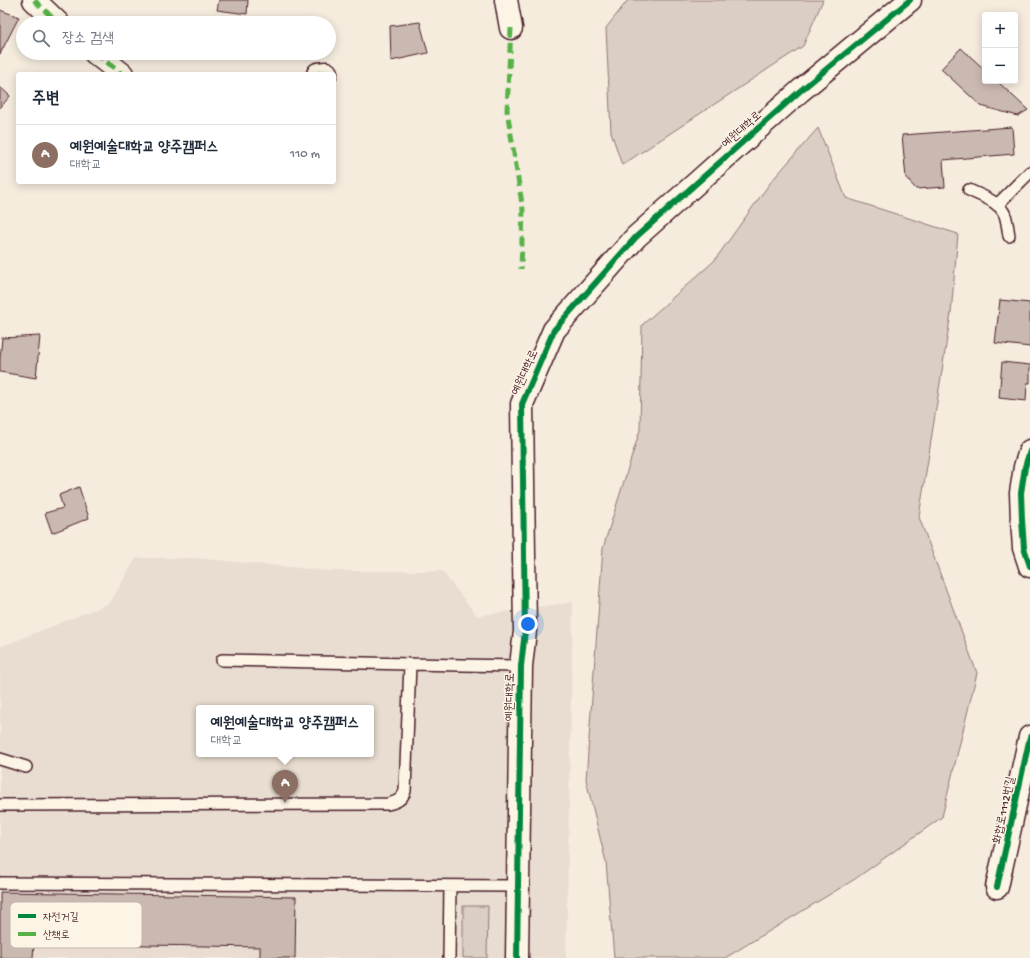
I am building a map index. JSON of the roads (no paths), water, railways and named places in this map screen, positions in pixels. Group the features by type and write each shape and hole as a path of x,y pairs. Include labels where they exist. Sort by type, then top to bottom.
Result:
{"street":[{"path":"34,0 51,16"},
{"path":"506,0 511,28"},
{"name":"예원대학로","path":"517,958 521,666 525,631 522,404 554,330 636,237 800,91 910,0"},
{"path":"104,60 119,72"},
{"path":"1030,451 1025,467 1021,493 1024,548 1030,566"},
{"name":"화합로1112번길","path":"997,887 1030,737"}],"lane":[{"path":"997,205 1030,172"},
{"path":"969,190 986,198 1001,209 1005,215 1009,236"},
{"path":"222,660 521,666"},
{"path":"0,805 388,804 396,802 404,795 406,784 410,664"},
{"path":"0,759 26,767"},
{"path":"0,883 517,886"},
{"path":"449,958 450,886"}],"place":[{"name":"예원예술대학교 양주캠퍼스","path":"285,803"}]}
